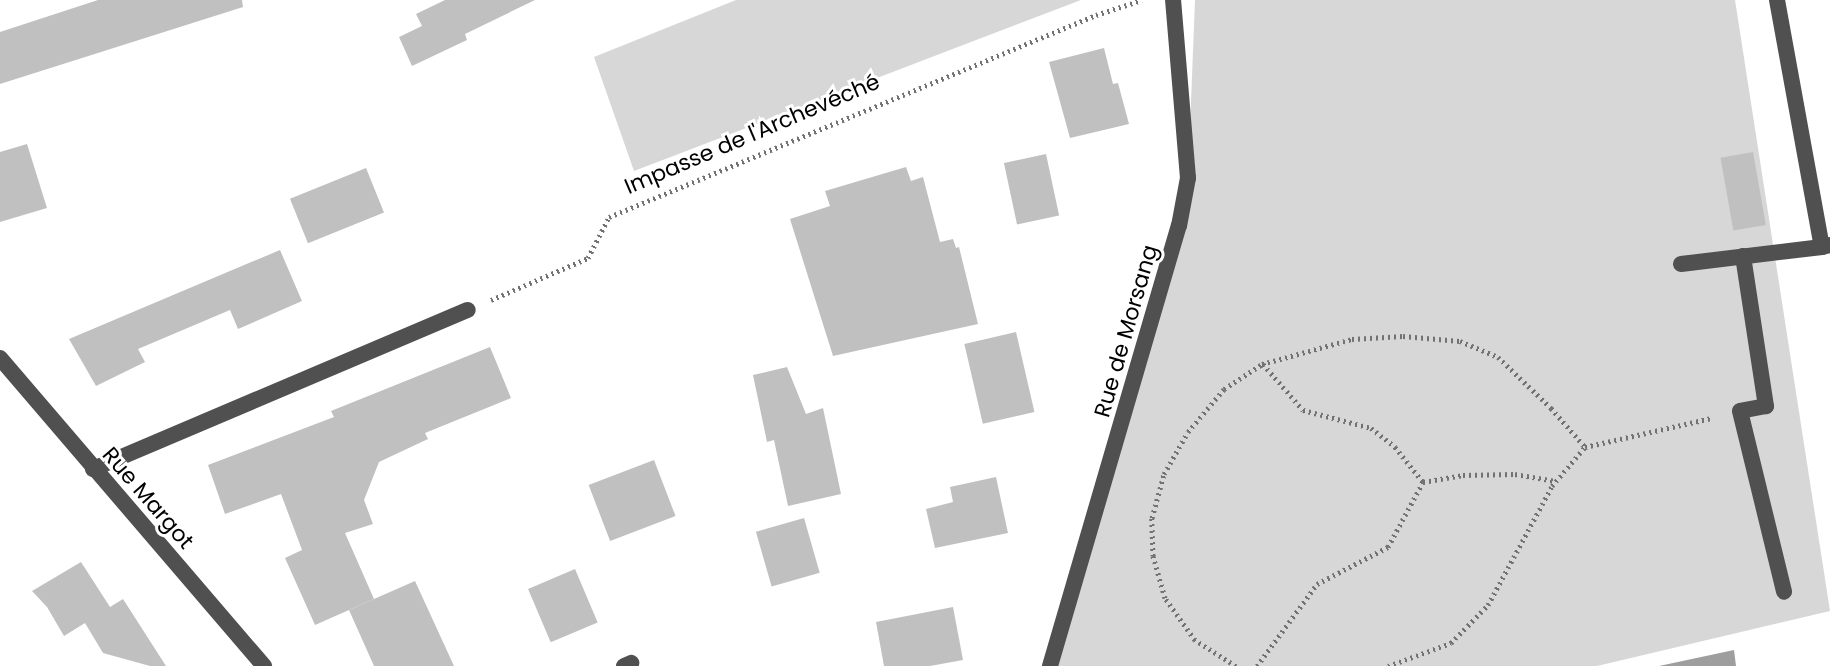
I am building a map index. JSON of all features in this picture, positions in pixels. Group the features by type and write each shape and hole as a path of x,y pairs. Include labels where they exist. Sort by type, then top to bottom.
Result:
{"street":[{"name":"Rue de Morsang","path":"1050,666 1179,226 1188,178 1173,0"},
{"path":"1681,264 1826,246 1777,0"},
{"path":"1743,256 1766,406 1740,411 1784,592"},
{"path":"93,469 468,310"},
{"name":"Rue Margot","path":"0,358 264,666"}],"path":[{"name":"Impasse de l'Archevéché","path":"468,310 588,258 609,217 1096,15 1142,0"},
{"path":"1236,666 1195,640 1165,598 1153,556 1152,518 1164,474 1188,432 1224,389 1262,364 1352,339 1403,336 1460,341 1498,357 1551,408 1585,447"},
{"path":"1262,364 1303,410 1371,428 1395,447 1423,482"},
{"path":"1388,666 1451,643 1488,605 1555,481 1585,447 1740,411"},
{"path":"1423,482 1463,475 1515,474 1555,481"},
{"path":"1257,666 1317,584 1388,547 1423,482"}],"shaded area":[{"path":"736,0 1081,0 634,171 594,57"},
{"path":"1195,0 1735,0 1830,611 1597,666 1050,666 1188,178"},
{"path":"1734,650 1736,666 1659,666"}],"building":[{"path":"98,0 242,0 243,7 0,84 0,32"},
{"path":"445,0 535,0 465,34 467,40 412,66 399,37 422,26 416,14"},
{"path":"1104,48 1113,84 1118,83 1129,124 1070,138 1049,62"},
{"path":"27,144 47,208 0,222 0,152"},
{"path":"1753,152 1766,225 1733,231 1721,158"},
{"path":"1046,154 1059,216 1017,225 1004,163"},
{"path":"906,167 911,181 923,177 940,242 953,239 956,248 959,247 978,324 833,356 790,219 830,206 825,191"},
{"path":"366,168 384,213 308,243 290,199"},
{"path":"280,250 302,301 238,329 230,310 138,349 145,362 96,386 69,339"},
{"path":"1016,332 1034,412 983,424 964,344"},
{"path":"490,347 511,398 425,433 428,439 379,462 364,500 373,524 345,533 374,599 315,625 285,558 302,550 281,494 225,514 208,465 334,417 331,411"},
{"path":"787,367 806,414 823,408 841,494 788,506 774,440 767,442 753,375"},
{"path":"654,460 676,516 610,541 589,485"},
{"path":"996,477 1008,533 935,548 926,509 953,502 950,487"},
{"path":"804,518 820,573 772,587 756,532"},
{"path":"81,562 110,607 123,599 166,666 150,666 103,653 85,623 64,636 47,607 32,591"},
{"path":"575,569 598,622 551,642 528,589"},
{"path":"415,581 454,666 374,666 349,610"},
{"path":"953,607 963,660 930,666 884,666 876,622"}]}
